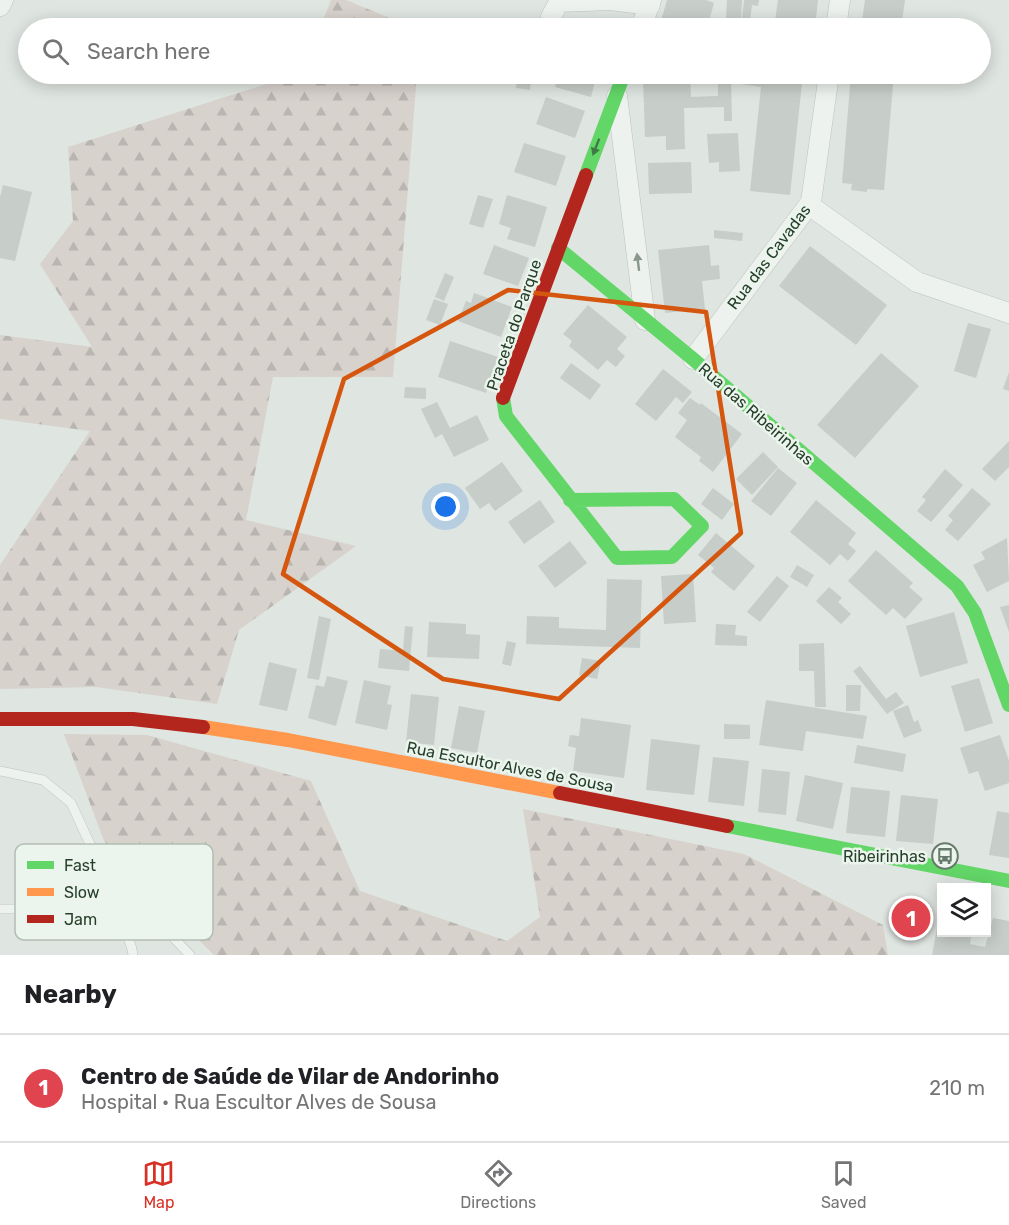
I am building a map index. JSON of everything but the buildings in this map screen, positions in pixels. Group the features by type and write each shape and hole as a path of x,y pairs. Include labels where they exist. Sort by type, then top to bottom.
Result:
{"street":[{"path":"0,6 3,0"},
{"path":"551,17 559,2 610,0 650,2 644,18"},
{"path":"837,18 840,0"},
{"path":"620,84 617,93 645,320"},
{"name":"Rua das Cavadas","path":"693,359 811,202 829,84"},
{"name":"Praceta do Parque","path":"570,500 674,499 702,526 672,557 617,558 570,500 506,416 503,398 617,93"},
{"path":"809,205 917,282 1009,313"},
{"name":"Praceta do Parque","path":"558,248 645,320"},
{"name":"Rua das Ribeirinhas","path":"645,320 957,586 975,614 1009,705"},
{"name":"Rua Escultor Alves de Sousa","path":"0,719 133,719 184,724 288,740 1009,881"}],"lane":[{"path":"0,771 43,780 71,803 90,844"},
{"path":"129,940 133,955"},
{"path":"176,940 190,955"}],"highlighted area":[{"path":"508,290 706,312 741,533 559,699 443,679 283,574 344,379"}],"green space":[{"path":"331,0 346,0 390,18 324,18"},
{"path":"266,84 416,84 393,377 273,377 246,520 356,546 239,630 217,704 96,687 0,689 0,565 90,431 0,419 0,335 92,347 40,264 73,221 68,147"},
{"path":"64,734 147,735 311,781 360,891 507,941 540,917 523,809 744,854 883,925 888,955 214,955 199,940 213,940 213,844 105,844"}],"traffic: fast":[{"path":"586,175 620,84"},
{"path":"558,248 693,359 957,586 975,613 1009,705"},
{"path":"503,398 506,416 617,558 672,557 702,526 674,499 570,500"},
{"path":"727,826 1009,881"}],"traffic: slow":[{"path":"203,727 288,740 560,793"}],"traffic: jam":[{"path":"503,398 586,175"},
{"path":"0,719 133,719 203,727"},
{"path":"560,793 727,826"}],"place":[{"name":"Ribeirinhas","path":"945,856"},
{"name":"Centro de Saúde de Vilar de Andorinho","path":"911,918"}]}
